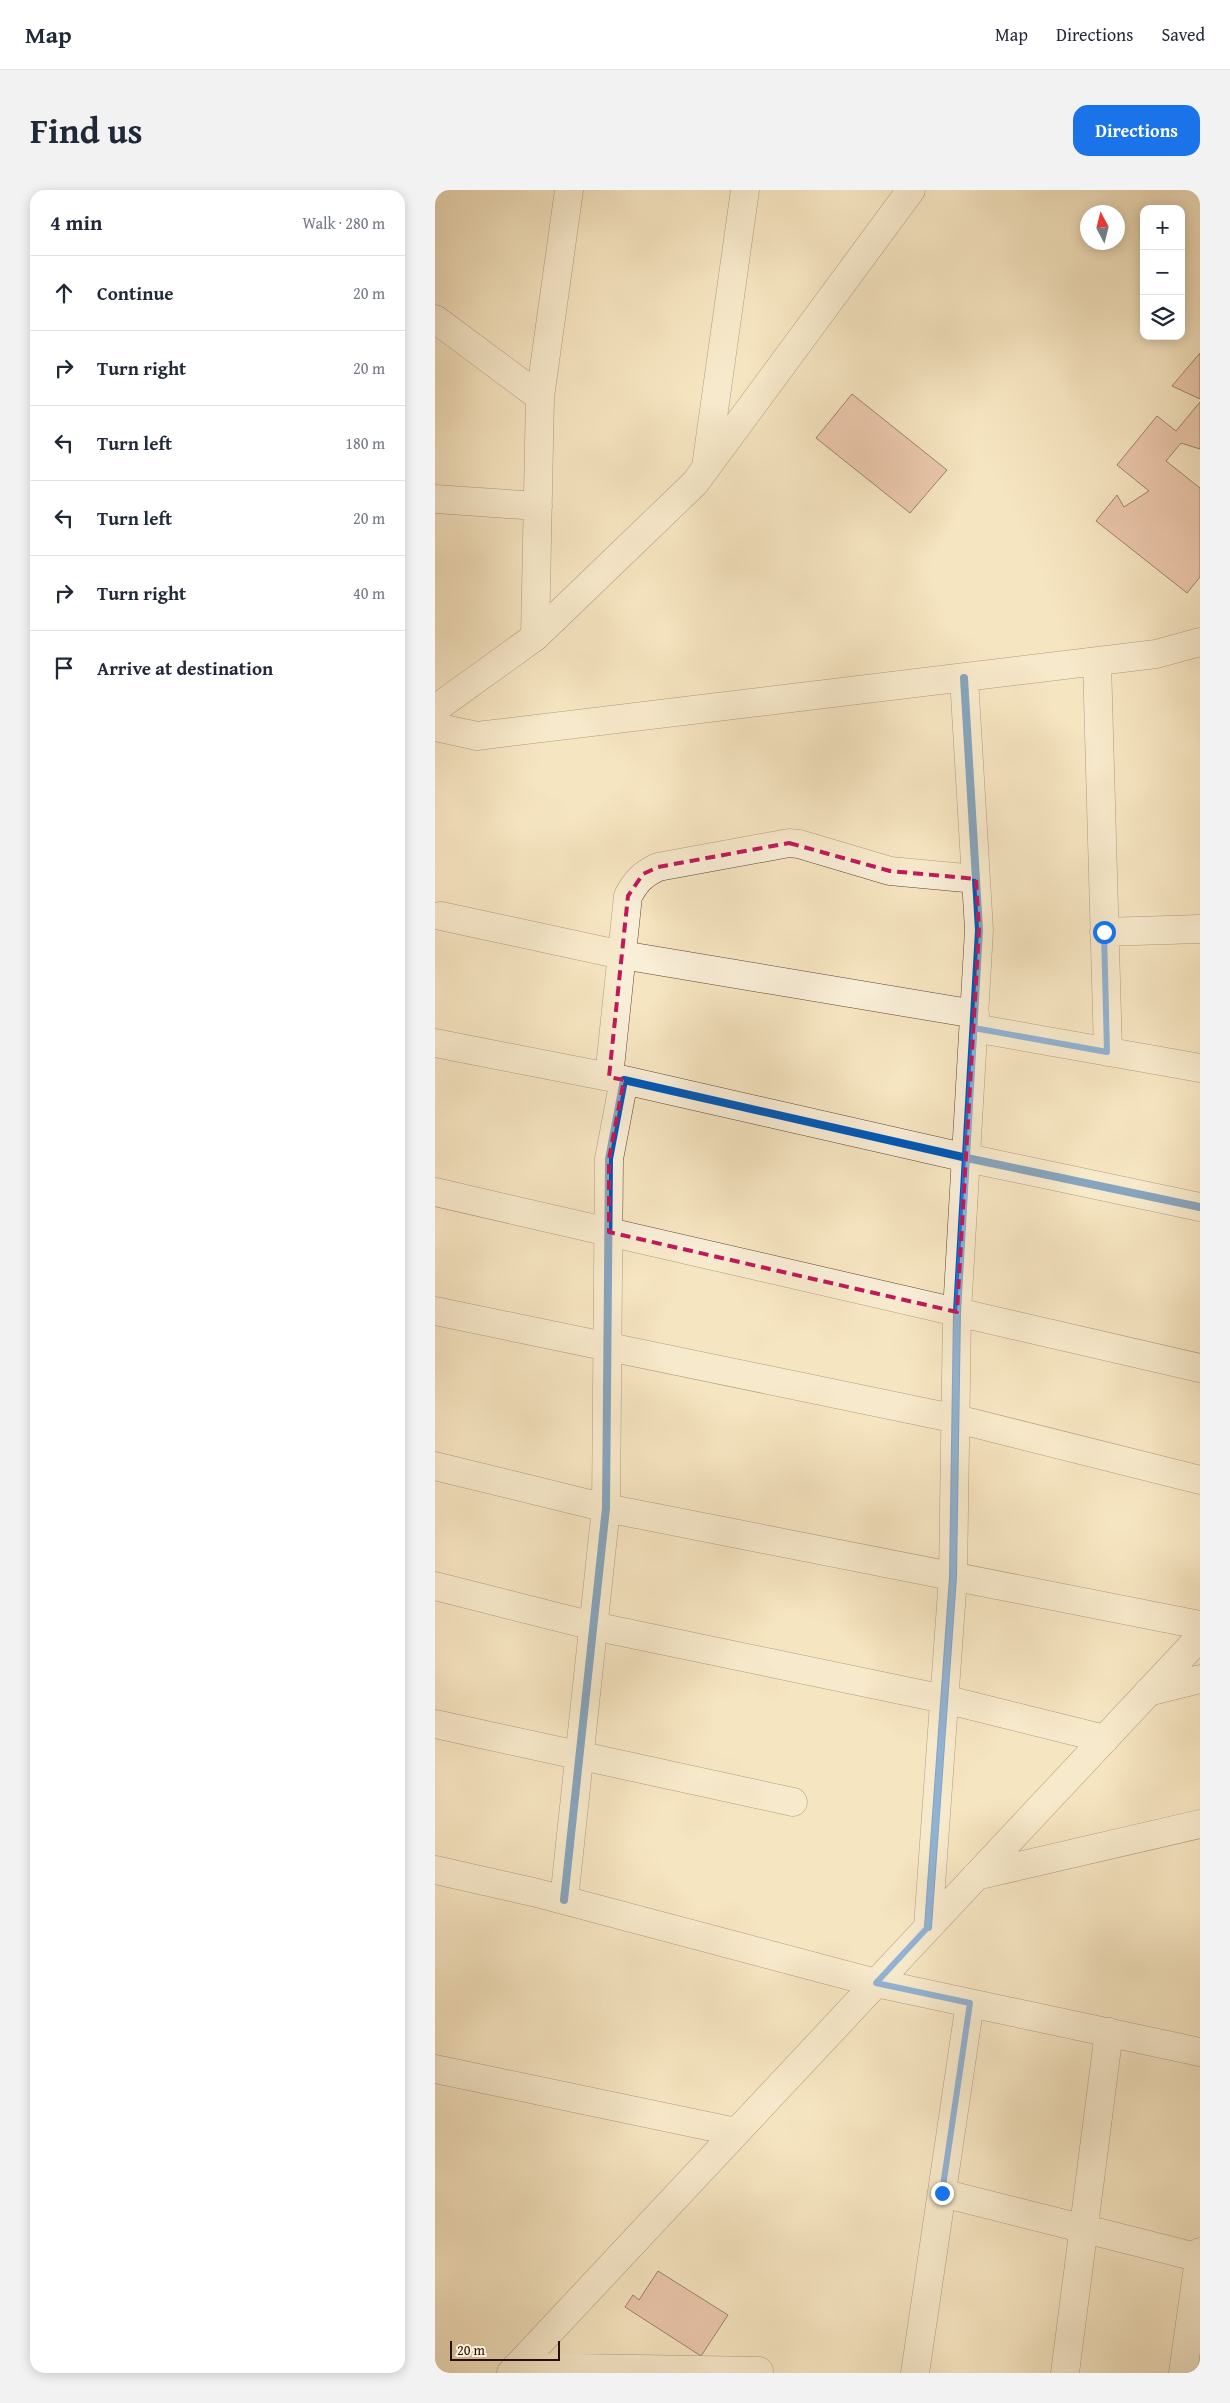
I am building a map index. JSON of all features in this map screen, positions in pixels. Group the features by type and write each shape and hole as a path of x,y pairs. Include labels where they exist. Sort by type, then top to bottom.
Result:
{"street":[{"path":"535,637 540,397 569,190"},
{"path":"706,467 745,190"},
{"path":"435,710 535,637 695,483 911,190"},
{"path":"435,318 540,397"},
{"path":"435,499 538,506"},
{"path":"435,727 477,736 1097,662 1157,654 1200,642"},
{"path":"1097,662 1107,1052"},
{"path":"928,1927 953,1577 957,1419 957,1312 979,930 964,678"},
{"path":"564,1900 606,1508 609,1159 616,1078 622,955 628,896 634,883 643,874 658,868 789,843 799,844 890,871 976,879"},
{"path":"441,916 622,955 974,1021 1107,1052 1200,1068"},
{"path":"1104,932 1200,929"},
{"path":"435,1042 616,1078 967,1158 1200,1207"},
{"path":"435,1192 1200,1368"},
{"path":"435,1311 957,1419 1200,1480"},
{"path":"435,1466 606,1508 1200,1625"},
{"path":"435,1586 593,1626 945,1699 1105,1739"},
{"path":"513,2370 1200,1637"},
{"path":"1148,1692 1200,1679"},
{"path":"435,1724 793,1802"},
{"path":"975,1876 1200,1824"},
{"path":"435,1870 564,1900 876,1983 1200,2052"},
{"path":"915,2373 970,2003"},
{"path":"1065,2373 1109,2032"},
{"path":"435,2069 737,2132"},
{"path":"942,2193 1200,2256 1183,2373"},
{"path":"513,2370 759,2370"}],"highlighted area":[{"path":"789,843 890,871 976,879 979,930 957,1312 609,1232 609,1159 624,1080 609,1077 628,896 643,874 658,867"}],"building":[{"path":"1200,353 1200,399 1172,386"},
{"path":"852,394 947,470 910,513 816,438"},
{"path":"1200,402 1200,449 1181,443 1166,461 1200,488 1200,577 1187,593 1096,521 1117,495 1124,507 1149,491 1117,465 1157,416 1176,431"},
{"path":"658,2271 728,2315 701,2356 625,2307 633,2295 639,2300"}],"cycle path":[{"path":"928,1927 953,1577 957,1312 979,930 964,678"},
{"path":"564,1900 606,1508 609,1159 624,1080 967,1158 1200,1207"}],"route":[{"path":"942,2193 970,2003 876,1983 928,1927 953,1577 957,1419 957,1312 974,1028 1107,1052 1104,932"}]}
